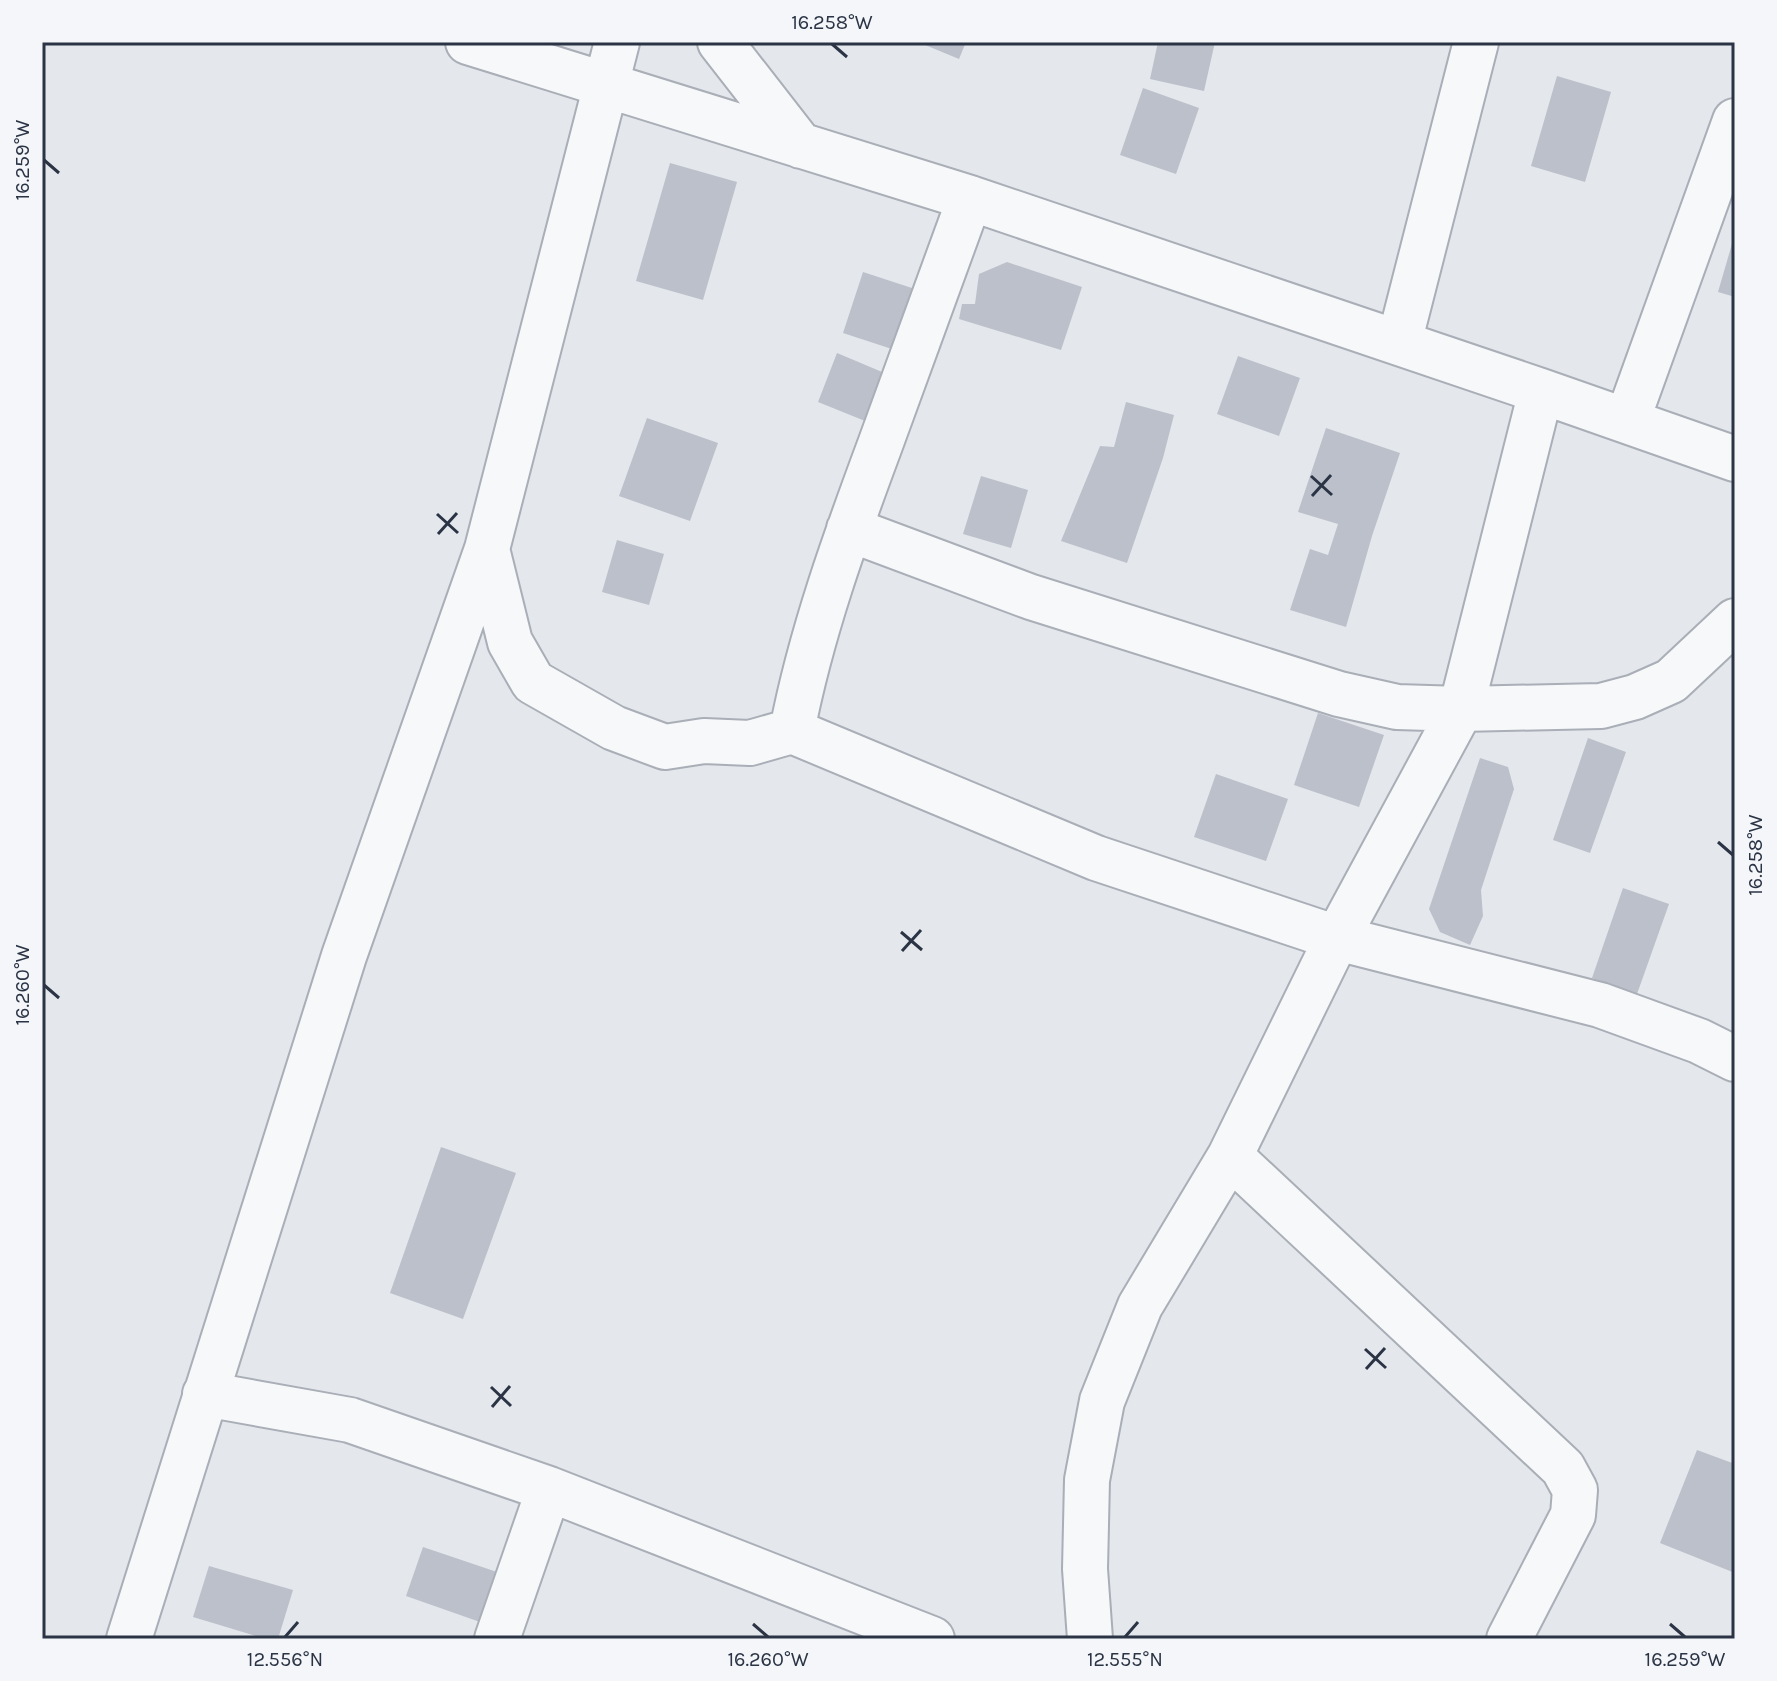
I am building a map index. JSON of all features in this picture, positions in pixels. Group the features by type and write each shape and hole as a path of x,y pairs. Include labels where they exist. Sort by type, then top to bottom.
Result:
{"street":[{"path":"468,42 970,198 1735,459"},
{"path":"129,1639 344,956 487,549 617,42"},
{"path":"720,42 801,146"},
{"path":"1399,343 1476,42"},
{"path":"1627,421 1735,121"},
{"path":"792,731 825,600 970,198"},
{"path":"1090,1639 1085,1569 1087,1480 1102,1401 1140,1306 1230,1156 1337,938 1461,709 1541,391"},
{"path":"849,529 1031,597 1339,694 1397,707 1601,706 1635,697 1671,681 1735,621"},
{"path":"487,549 510,642 533,682 614,728 665,747 704,741 750,743 792,731 1096,858 1337,938 1600,1005 1699,1041 1735,1059"},
{"path":"1230,1156 1563,1468 1575,1490 1573,1515 1509,1639"},
{"path":"205,1394 350,1420 549,1489 932,1639"},
{"path":"497,1639 549,1489"}],"building":[{"path":"918,42 966,42 959,59"},
{"path":"1158,42 1215,42 1204,91 1150,79"},
{"path":"1557,76 1611,92 1585,182 1531,166"},
{"path":"1143,88 1199,108 1176,174 1120,155"},
{"path":"670,163 737,182 703,300 636,281"},
{"path":"1735,237 1735,297 1718,292"},
{"path":"1007,262 1082,287 1061,350 959,319 962,304 975,304 979,274"},
{"path":"863,272 918,290 898,351 843,333"},
{"path":"837,353 894,377 875,425 818,402"},
{"path":"1238,356 1300,378 1279,436 1217,414"},
{"path":"1126,402 1174,415 1163,458 1127,563 1061,541 1100,446 1114,447"},
{"path":"647,418 718,443 690,521 619,496"},
{"path":"1326,428 1400,453 1346,627 1290,610 1310,549 1328,555 1338,524 1298,512"},
{"path":"981,476 1028,490 1011,548 963,534"},
{"path":"617,540 664,554 649,605 602,592"},
{"path":"1318,713 1384,735 1359,807 1294,785"},
{"path":"1588,738 1626,752 1590,853 1553,840"},
{"path":"1480,758 1508,767 1514,789 1481,890 1483,916 1470,945 1440,932 1429,909"},
{"path":"1216,774 1288,799 1266,861 1194,837"},
{"path":"1623,888 1669,904 1637,994 1592,978"},
{"path":"441,1147 516,1173 463,1319 390,1293"},
{"path":"1697,1450 1735,1464 1735,1573 1660,1543"},
{"path":"423,1547 497,1572 480,1622 406,1596"},
{"path":"209,1566 293,1590 278,1639 266,1639 193,1617"}]}
